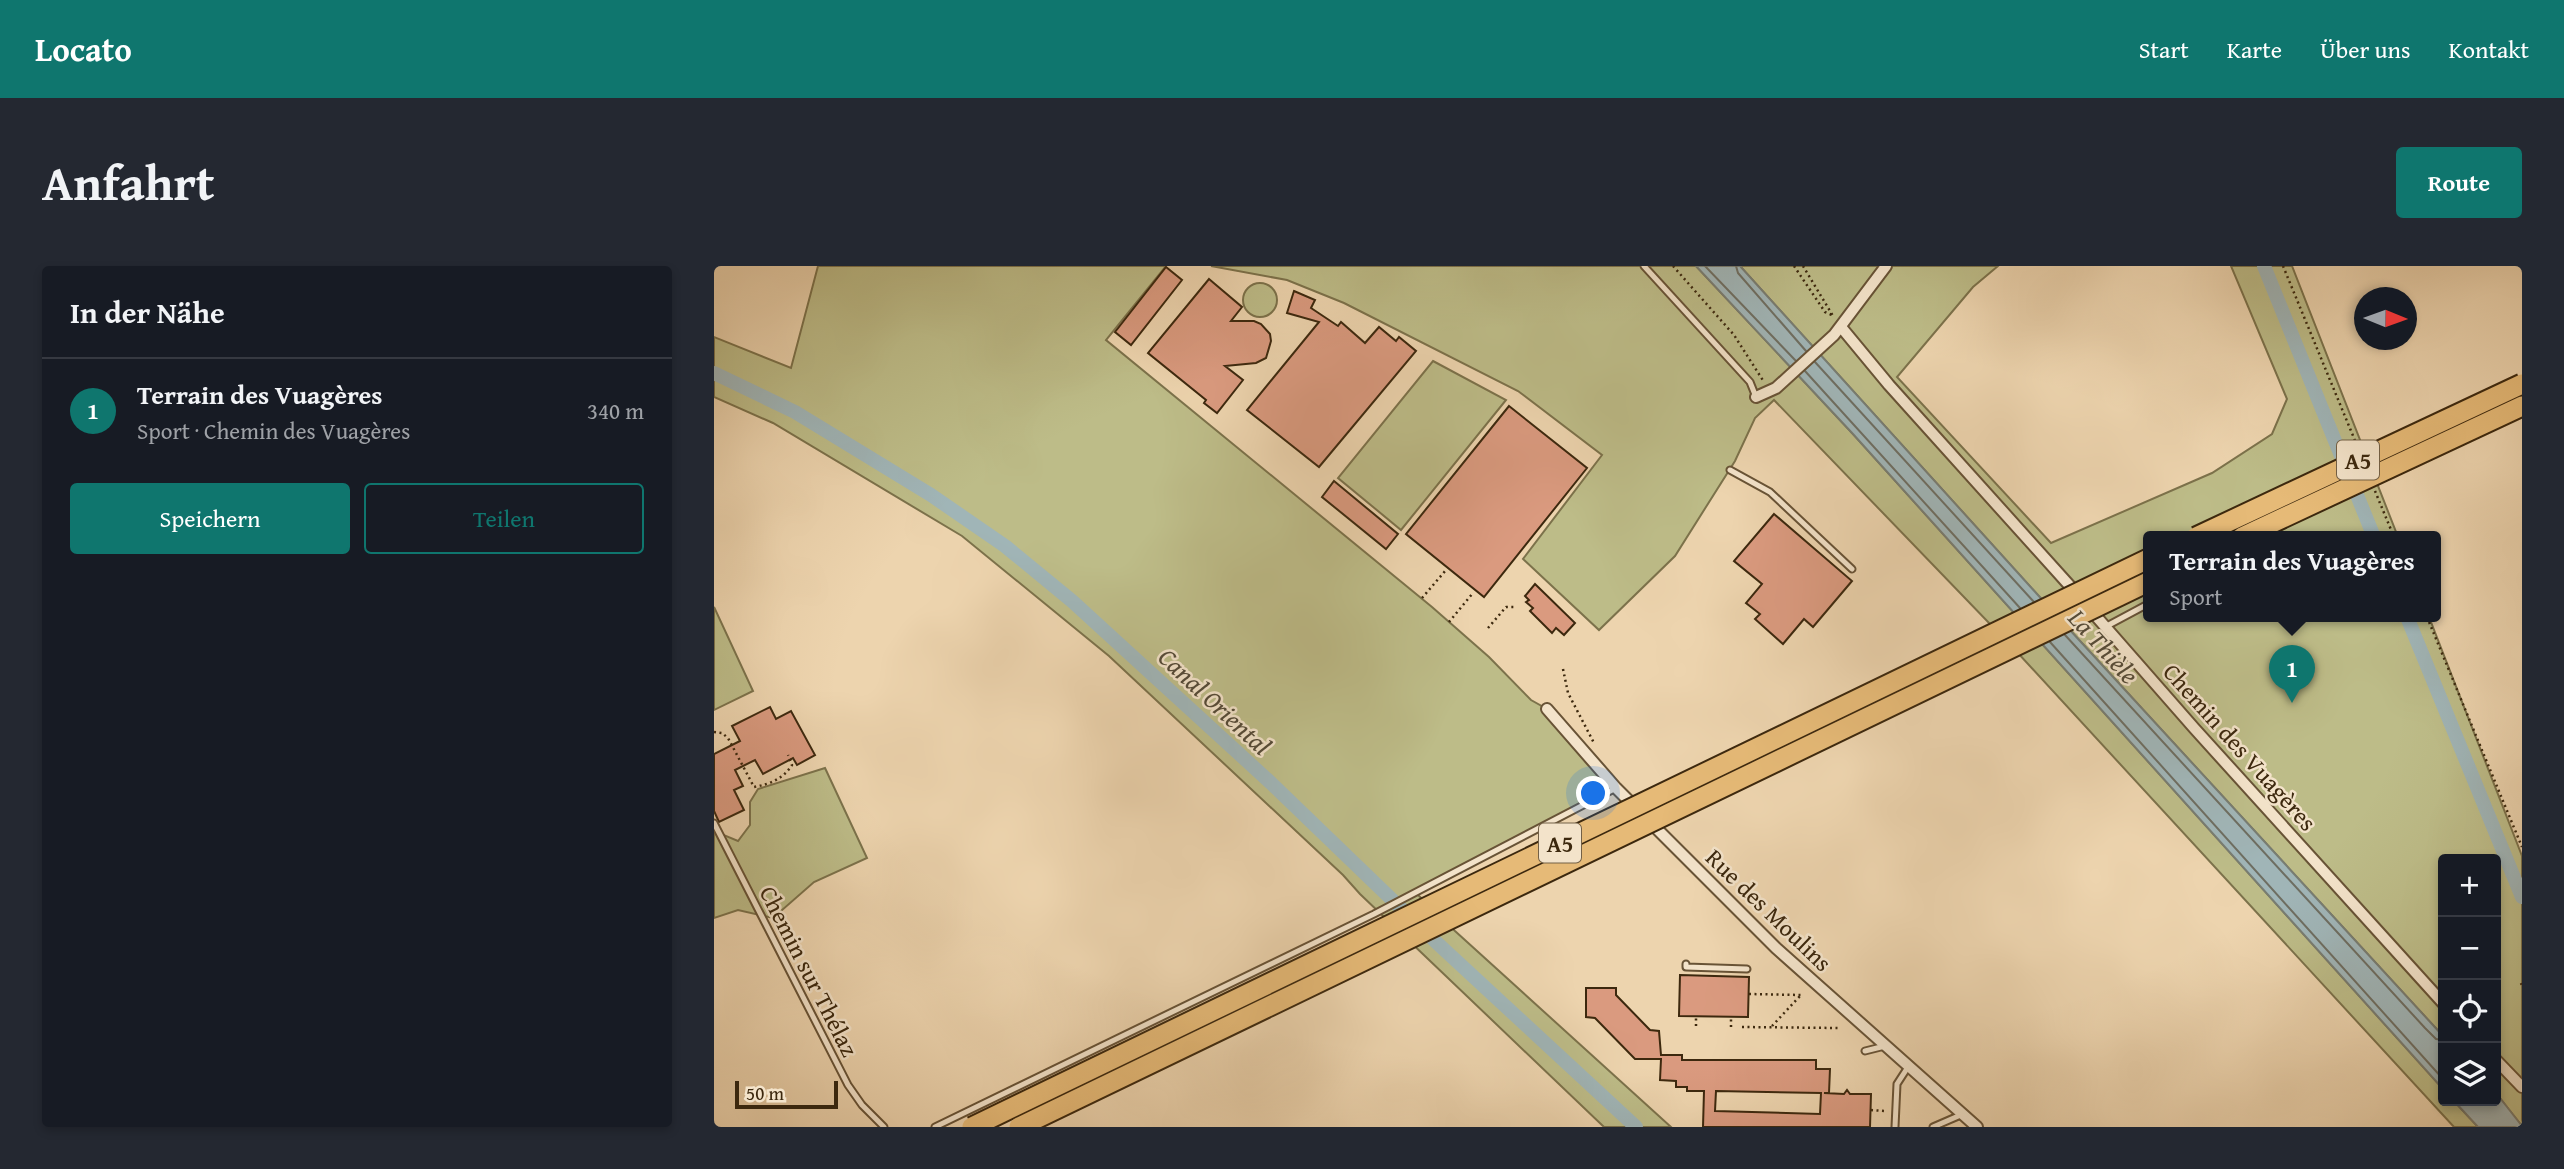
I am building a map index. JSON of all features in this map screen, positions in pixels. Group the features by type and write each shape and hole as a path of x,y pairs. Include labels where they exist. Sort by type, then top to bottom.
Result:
{"highway":[{"name":"A5","path":"2209,531 2522,384"},
{"name":"A5","path":"2255,531 2522,406"},
{"name":"A5","path":"972,1127 2143,561"},
{"name":"A5","path":"1019,1127 2143,584"}],"street":[{"path":"1756,397 1773,389 1838,331 1886,266"},
{"name":"Chemin des Vuagères","path":"1838,331 2068,582 2105,628 2438,997"},
{"name":"Rue des Moulins","path":"1547,709 1616,788 1776,948 1977,1127"},
{"path":"2501,1065 2522,1087"}],"lane":[{"path":"1644,266 1750,383 1756,397"},
{"path":"1730,470 1770,492 1853,569"},
{"path":"2105,628 2143,607"},
{"path":"935,1127 1374,914 1616,788"},
{"name":"Chemin sur Thélaz","path":"714,823 848,1085 862,1105 884,1127"},
{"path":"1686,964 1686,967 1747,969"},
{"path":"1865,1051 1885,1046"},
{"path":"1895,1127 1897,1084 1908,1067"},
{"path":"1933,1127 1963,1114"}],"path":[{"path":"1673,266 1734,335 1773,389"},
{"path":"1794,266 1825,312 1833,316 1803,266"},
{"path":"2283,266 2357,446"},
{"path":"2373,485 2392,531"},
{"path":"1422,598 1446,570"},
{"path":"1449,622 1473,593"},
{"path":"1488,628 1506,607 1514,607"},
{"path":"2429,622 2522,847"},
{"path":"1563,668 1569,693 1595,746"},
{"path":"714,732 722,733 728,738 754,787 776,781 786,774 792,765 788,755"},
{"path":"1749,994 1801,995 1772,1026"},
{"path":"1696,1016 1696,1026"},
{"path":"1731,1016 1731,1027"},
{"path":"1742,1027 1838,1028"},
{"path":"1871,1110 1883,1111"}],"shaded area":[{"path":"818,266 1166,266 1106,340 1432,607 1489,657 1531,700 1547,709 1616,788 1416,893 1671,1127 1604,1127 1343,875 1109,656 962,536 773,423 714,397 714,337 791,368"},
{"path":"1211,266 1696,266 1853,434 2438,1083 2438,1106 2459,1106 2478,1127 2454,1127 2017,652 1774,400 1755,418 1735,461 1675,556 1599,630 1523,559 1602,455 1518,391 1344,303 1287,280"},
{"path":"1740,266 1998,266 1973,287 1897,377 2051,543 2212,473 2272,434 2287,399 2231,266 2292,266 2396,531 2143,531 2143,622 2431,622 2522,856 2522,1126 2501,1099 2501,854 2438,854 2438,1031"},
{"path":"1260,283 1272,288 1277,300 1272,312 1260,317 1248,312 1243,300 1248,288"},
{"path":"1433,361 1506,400 1401,530 1338,478"},
{"path":"714,607 753,691 714,710"},
{"path":"825,768 867,858 814,882 773,918 738,910 714,918 714,831 738,841 750,825 750,802 758,789"}],"water":[{"path":"1696,266 1740,266 2438,1031 2438,1083 1853,434"},
{"path":"2501,1099 2522,1126 2522,1127 2478,1127 2459,1106 2501,1106"}],"building":[{"path":"1166,267 1182,280 1131,345 1115,332"},
{"path":"1209,279 1242,307 1231,321 1254,321 1261,324 1270,334 1271,341 1266,358 1256,363 1225,366 1243,380 1217,413 1204,403 1206,400 1148,353"},
{"path":"1294,291 1315,300 1311,308 1338,326 1341,322 1365,343 1379,327 1396,341 1399,337 1416,351 1319,467 1247,410 1319,322 1287,313"},
{"path":"1509,406 1587,468 1484,597 1406,534"},
{"path":"1334,481 1398,534 1386,549 1322,497"},
{"path":"1774,514 1852,581 1813,627 1804,619 1783,644 1755,619 1760,614 1746,603 1762,584 1734,561"},
{"path":"1535,584 1575,623 1564,635 1556,628 1552,633 1530,611 1533,608 1526,602 1529,600 1525,596"},
{"path":"770,707 776,719 791,711 815,755 797,765 793,758 763,774 755,760 735,770 743,786 734,790 744,810 719,822 714,811 714,754 740,741 732,726"},
{"path":"1680,975 1749,977 1748,1017 1679,1016"},
{"path":"1586,988 1616,988 1616,995 1650,1030 1659,1031 1661,1055 1682,1055 1682,1060 1816,1060 1816,1069 1830,1069 1829,1093 1824,1093 1844,1094 1847,1090 1850,1094 1871,1094 1870,1127 1703,1127 1704,1091 1687,1091 1687,1087 1676,1087 1676,1081 1660,1080 1661,1059 1635,1059 1595,1018 1586,1017","holes":["1716,1091 1821,1093 1820,1114 1715,1111"]}],"waterway":[{"path":"2264,266 2372,531"},
{"name":"Canal Oriental","path":"714,373 795,412 931,495 1005,546 1072,601 1271,783 1436,942 1636,1127"},
{"path":"2409,622 2522,897"}],"place":[{"name":"Terrain des Vuagères","path":"2292,703"}],"water label":[{"name":"La Thièle","path":"2104,646"}]}
